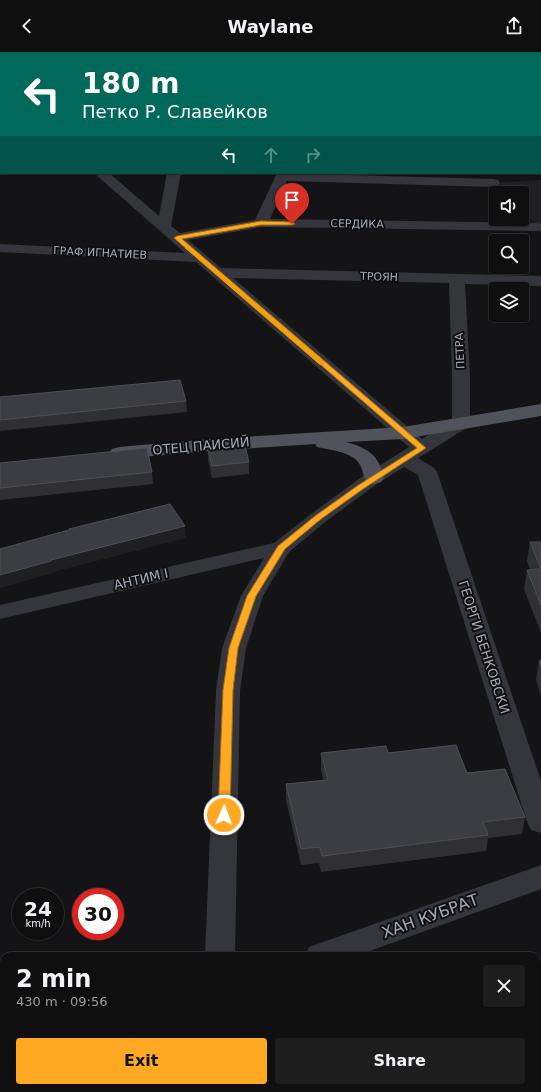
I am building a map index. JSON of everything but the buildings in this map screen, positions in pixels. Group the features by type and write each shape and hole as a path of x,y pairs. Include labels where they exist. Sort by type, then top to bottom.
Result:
{"main road":[{"name":"ОТЕЦ ПАИСИЙ","path":"101,455 210,445 403,433 461,422 541,410"},
{"path":"300,439 341,446 358,453 369,462 374,478"}],"street":[{"path":"102,174 422,448"},
{"path":"164,227 174,174"},
{"path":"485,174 496,186"},
{"path":"261,223 283,175 493,183"},
{"path":"529,217 540,228"},
{"name":"СЕРДИКА","path":"181,241 261,223 540,228"},
{"name":"ГРАФ ИГНАТИЕВ","path":"0,237 181,241"},
{"name":"ГРАФ ИГНАТИЕВ","path":"0,248 201,258"},
{"name":"ТРОЯН","path":"217,272 541,281"},
{"name":"ПЕТРА","path":"457,279 461,376 461,422"},
{"path":"220,952 228,690 234,648 252,596 281,548 318,518 374,478 461,422"},
{"name":"ГЕОРГИ БЕНКОВСКИ","path":"405,459 427,472 541,822"},
{"name":"АНТИМ I","path":"0,612 281,548"},
{"name":"ХАН КУБРАТ","path":"331,952 541,877"}],"shaded area":[{"path":"541,180 541,229 529,217 529,186 496,186 493,183"}],"slow traffic":[{"path":"187,247 322,363"}],"route":[{"path":"224,815 228,690 234,648 252,596 281,548 318,518 374,478 422,448 177,238 261,223 292,224"}]}
